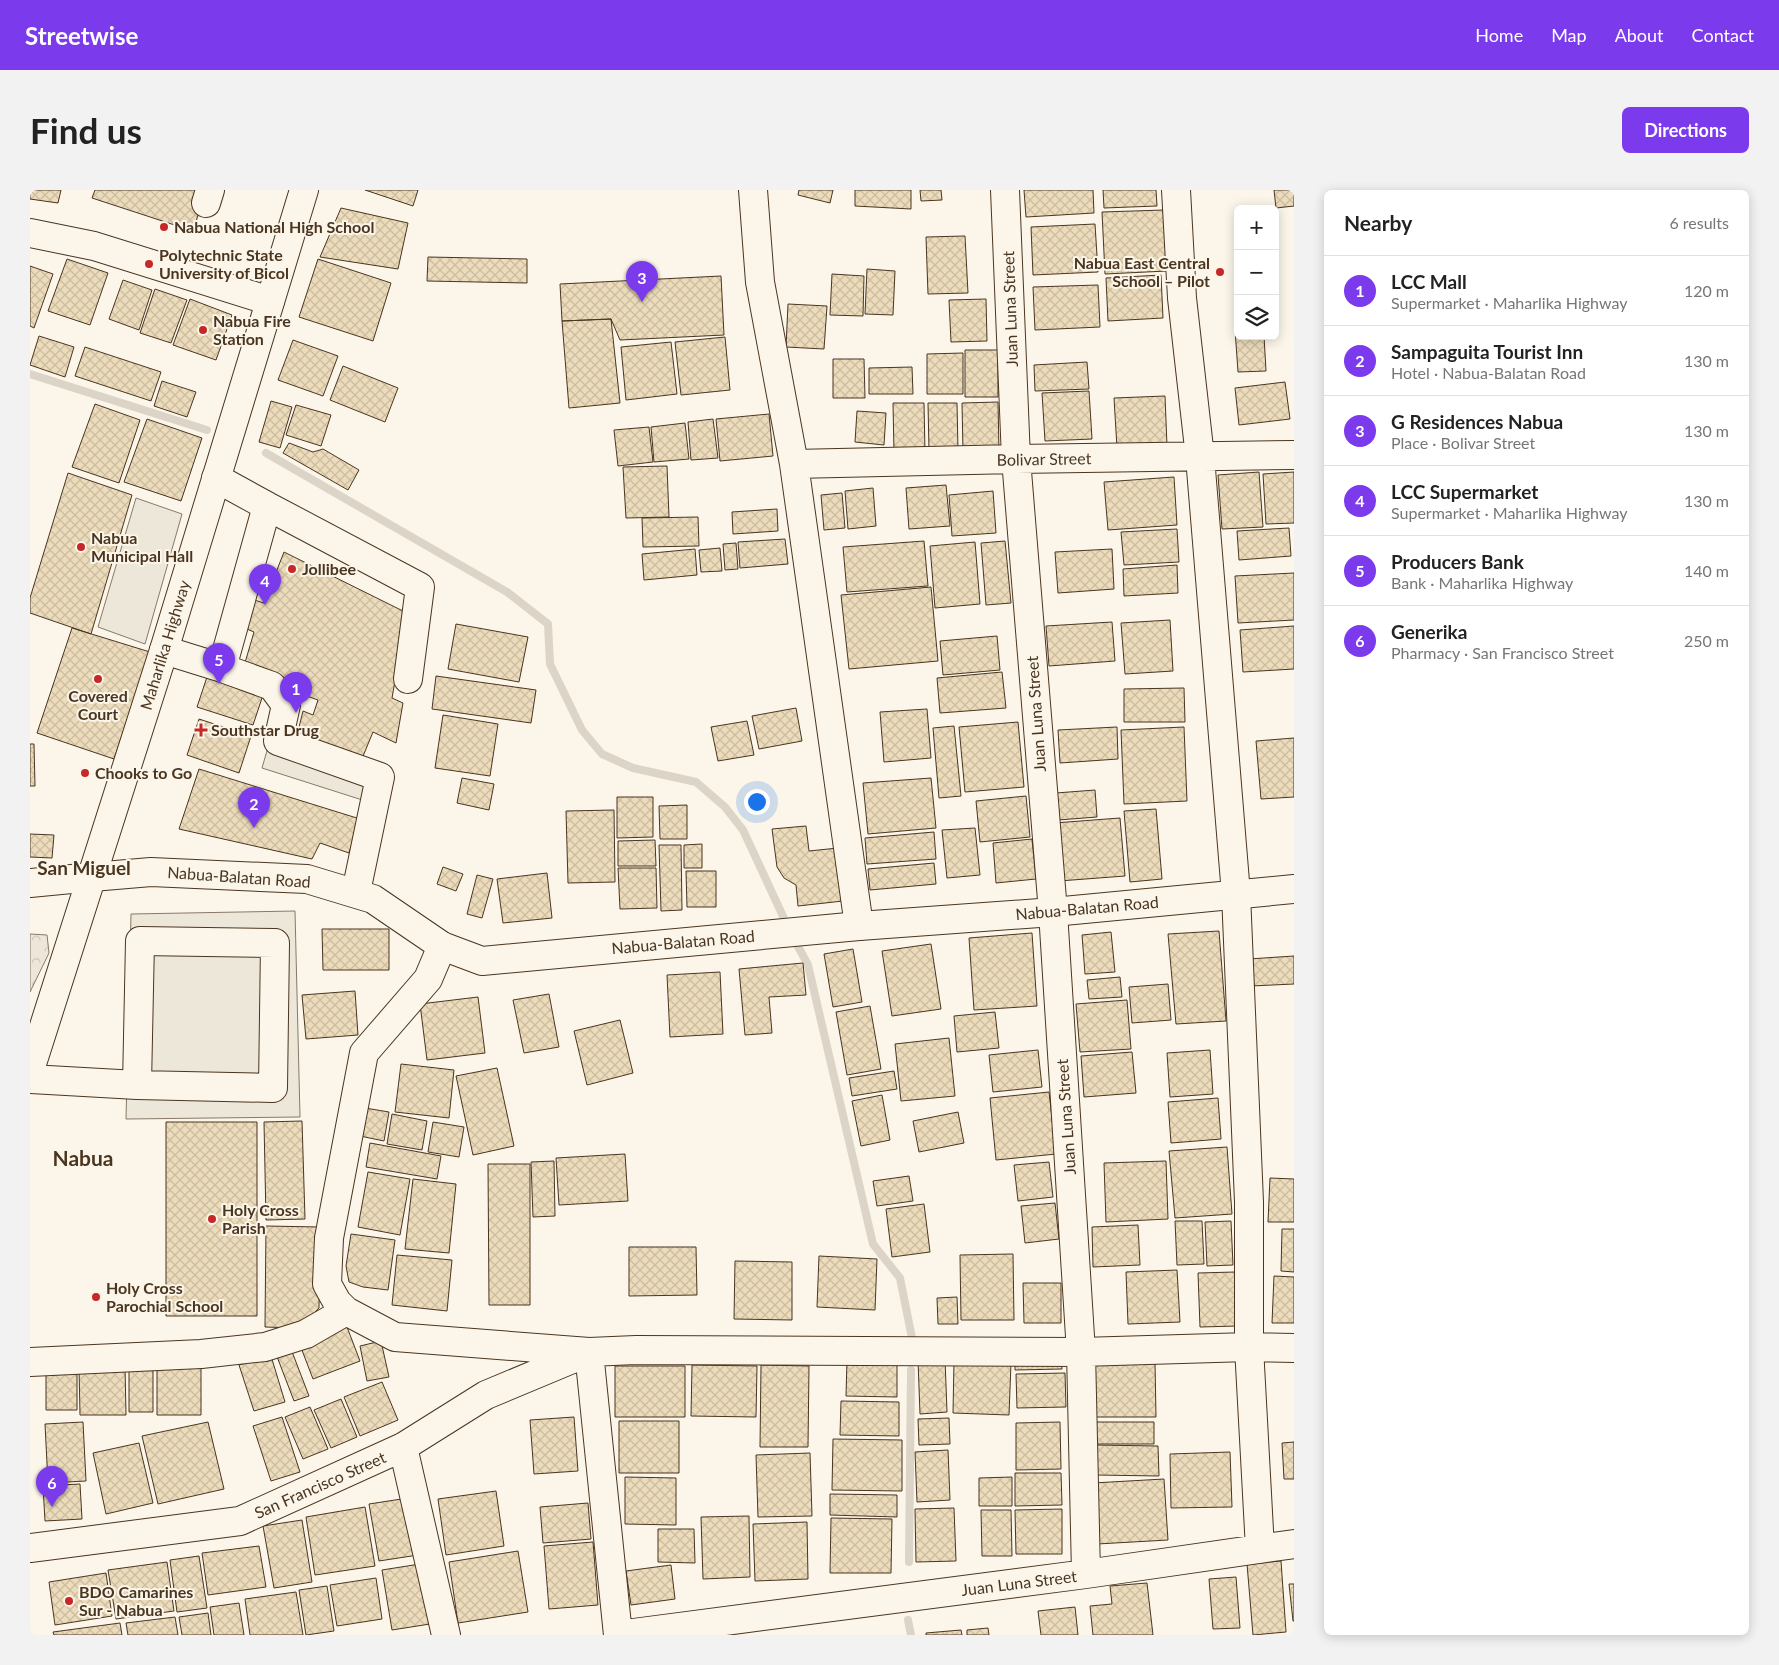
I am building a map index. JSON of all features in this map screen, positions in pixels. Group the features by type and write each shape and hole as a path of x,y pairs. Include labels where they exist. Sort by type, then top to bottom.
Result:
{"main road":[{"name":"Maharlika Highway","path":"31,1067 164,650 304,190"},
{"path":"753,190 760,282 794,464 859,926"},
{"name":"Juan Luna Street","path":"618,1635 1086,1574 1081,1352 1053,912 1016,459 1005,190"},
{"path":"1176,190 1182,298 1200,457 1236,894 1249,1202 1249,1347 1260,1549"},
{"path":"30,233 94,246 270,301"},
{"name":"Bolivar Street","path":"794,464 1294,455"},
{"path":"216,478 420,587 408,679"},
{"path":"222,668 267,506"},
{"path":"164,650 272,686 286,705 278,741 380,777 356,892"},
{"name":"Nabua-Balatan Road","path":"30,883 151,872 307,879 356,892 373,899 442,946 482,961 810,930 1053,912 1294,889"},
{"path":"31,1067 137,1085 274,1088 275,944 140,941 137,1085"},
{"path":"442,946 428,979 364,1054 329,1238 327,1284 337,1302 346,1311 395,1337 589,1352 636,1350 1081,1352 1249,1347 1294,1348"},
{"path":"30,1362 201,1354 265,1347 306,1334 346,1311"},
{"path":"589,1352 618,1635"},
{"name":"San Francisco Street","path":"30,1548 240,1521 403,1447 486,1395 589,1352"},
{"path":"403,1447 446,1635"},
{"path":"1086,1574 1294,1544"}],"green space":[{"path":"30,934 47,935 49,953 30,992"}],"shaded area":[{"path":"136,498 182,514 145,644 98,627"},
{"path":"271,737 385,776 378,805 262,768"},
{"path":"295,911 300,1117 126,1119 131,914"}],"building":[{"path":"30,190 61,190 58,203 30,199"},
{"path":"95,190 206,190 193,231 92,198"},
{"path":"365,190 418,190 413,206"},
{"path":"799,190 833,190 830,203 798,195"},
{"path":"855,190 911,190 911,209 855,206"},
{"path":"920,190 941,190 942,200 921,201"},
{"path":"1024,190 1093,190 1094,213 1026,217"},
{"path":"1103,190 1156,190 1157,206 1104,208"},
{"path":"1274,190 1294,190 1294,206 1279,208 1279,205 1276,205"},
{"path":"341,208 408,223 398,269 320,257"},
{"path":"1164,210 1167,271 1105,274 1102,212"},
{"path":"1095,224 1098,272 1033,275 1031,227"},
{"path":"965,236 968,293 928,294 926,237"},
{"path":"428,257 527,259 527,283 427,281"},
{"path":"67,259 108,273 90,325 48,311"},
{"path":"318,259 391,283 373,341 299,317"},
{"path":"30,266 53,274 34,328 30,326"},
{"path":"867,269 895,271 893,315 865,314"},
{"path":"832,274 864,276 863,316 830,315"},
{"path":"1161,275 1163,318 1108,321 1106,278"},
{"path":"721,276 724,335 620,340 611,319 562,321 560,284"},
{"path":"123,280 152,290 139,330 109,319"},
{"path":"1098,285 1100,327 1035,330 1033,287"},
{"path":"155,289 187,300 171,343 140,333"},
{"name":"Nabua Fire Station","path":"190,299 232,315 216,360 173,345"},
{"path":"986,299 987,341 951,342 949,300"},
{"path":"788,304 827,306 824,349 786,347"},
{"path":"611,319 620,403 569,408 562,321"},
{"path":"39,336 74,347 65,377 30,365"},
{"path":"725,337 730,390 681,395 675,342"},
{"path":"293,340 338,356 323,396 278,380"},
{"path":"1236,340 1264,340 1266,371 1238,372"},
{"path":"671,342 677,394 626,400 621,347"},
{"path":"85,347 161,372 151,401 75,376"},
{"path":"965,350 998,350 998,397 965,397"},
{"path":"963,353 963,394 927,394 927,354"},
{"path":"833,359 864,359 865,398 833,398"},
{"path":"1087,362 1089,389 1035,391 1034,365"},
{"path":"343,366 398,388 385,422 330,400"},
{"path":"912,367 913,394 869,394 869,368"},
{"path":"162,381 196,392 187,417 154,406"},
{"path":"1285,382 1290,419 1239,425 1235,388"},
{"path":"1089,391 1092,439 1045,441 1042,393"},
{"path":"1165,396 1167,446 1117,448 1114,398"},
{"path":"271,401 292,407 280,448 259,442"},
{"path":"998,402 999,452 963,452 962,403"},
{"path":"893,403 924,403 925,453 894,453"},
{"path":"928,403 957,403 958,450 929,451"},
{"path":"95,404 140,420 119,483 72,467"},
{"path":"296,405 331,415 321,446 286,435"},
{"path":"857,411 886,413 884,445 855,442"},
{"path":"769,414 773,456 720,461 716,419"},
{"path":"147,419 202,438 181,501 124,482"},
{"path":"713,419 718,458 691,460 688,422"},
{"path":"685,423 689,459 654,462 651,427"},
{"path":"649,427 653,462 618,466 614,430"},
{"path":"289,443 313,452 323,449 359,470 348,490 283,453"},
{"path":"667,466 669,517 626,518 623,467"},
{"path":"1259,472 1263,527 1222,529 1218,475"},
{"path":"1294,472 1294,523 1266,524 1263,474"},
{"name":"Nabua Municipal Hall","path":"68,473 132,495 91,634 30,613 30,598"},
{"path":"1174,477 1177,525 1108,530 1104,482"},
{"path":"946,485 950,526 909,529 906,488"},
{"path":"873,488 876,526 848,529 845,491"},
{"path":"993,491 996,533 952,536 949,495"},
{"path":"842,493 845,528 824,530 821,495"},
{"path":"777,509 778,531 733,534 732,512"},
{"path":"698,517 699,546 643,547 642,518"},
{"path":"1289,528 1291,556 1239,560 1237,531"},
{"path":"1177,529 1179,562 1124,565 1121,532"},
{"path":"785,539 788,564 740,568 738,542"},
{"path":"924,541 928,586 847,592 843,547"},
{"path":"1005,541 1011,603 986,605 981,543"},
{"path":"975,542 980,604 935,608 930,546"},
{"path":"736,543 738,569 725,570 723,544"},
{"path":"720,548 722,571 701,572 699,550"},
{"path":"695,549 697,575 644,580 642,554"},
{"path":"1112,549 1114,589 1058,593 1055,552"},
{"path":"284,552 407,613 392,698 403,703 396,743 373,732 361,761 295,743 303,711 313,715 318,700 242,673 254,632 242,627 251,599 264,603"},
{"path":"1177,565 1178,593 1124,596 1123,569"},
{"path":"1294,573 1294,620 1238,623 1235,576"},
{"path":"931,587 938,661 849,669 841,595"},
{"path":"1170,620 1173,671 1125,674 1121,623"},
{"path":"1112,622 1115,661 1049,666 1046,626"},
{"path":"456,624 528,637 519,682 448,669"},
{"path":"1294,626 1294,669 1243,672 1240,630"},
{"name":"Covered Court","path":"72,628 150,652 114,759 37,733"},
{"path":"997,636 1000,670 943,675 940,641"},
{"path":"210,668 266,686 253,725 197,707"},
{"path":"1002,672 1006,708 940,713 937,678"},
{"path":"436,676 536,690 531,723 432,709"},
{"path":"1184,688 1185,722 1124,722 1124,689"},
{"path":"796,708 802,741 759,749 752,716"},
{"path":"927,709 931,758 884,762 880,712"},
{"path":"443,715 498,724 490,776 435,768"},
{"path":"199,719 251,736 239,773 187,755"},
{"path":"747,721 754,755 718,761 711,727"},
{"path":"1018,722 1024,787 965,792 959,727"},
{"path":"954,726 961,796 939,798 933,728"},
{"path":"1117,727 1118,759 1060,763 1058,730"},
{"path":"1184,727 1187,801 1124,804 1121,730"},
{"path":"1294,738 1294,797 1261,799 1256,741"},
{"path":"30,744 34,744 35,786 30,786"},
{"path":"199,769 360,819 349,853 320,843 312,859 179,829"},
{"path":"462,778 494,784 489,810 457,803"},
{"path":"931,778 936,828 868,834 863,783"},
{"path":"1095,790 1097,817 1058,820 1056,793"},
{"path":"1026,796 1030,837 980,842 976,801"},
{"path":"617,797 653,797 653,837 617,838"},
{"path":"687,805 687,839 660,839 659,806"},
{"path":"1156,809 1162,879 1130,882 1124,811"},
{"path":"614,810 615,882 568,883 566,811"},
{"path":"1120,818 1125,876 1059,881 1054,823"},
{"path":"806,826 809,851 838,848 843,901 798,906 796,885 784,878 777,867 772,829"},
{"path":"975,828 980,875 947,878 942,830"},
{"path":"934,832 936,859 867,864 865,838"},
{"path":"30,834 54,835 52,858 30,857"},
{"path":"1032,839 1036,879 996,883 993,843"},
{"path":"655,840 656,866 618,866 618,841"},
{"path":"702,844 702,868 684,868 684,845"},
{"path":"659,845 681,845 682,910 661,911"},
{"path":"934,863 936,884 870,890 868,869"},
{"path":"443,867 463,874 456,891 437,884"},
{"path":"618,868 656,868 657,908 620,909"},
{"path":"686,871 716,871 716,907 687,907"},
{"path":"547,873 552,918 503,923 497,879"},
{"path":"477,875 493,879 482,918 467,914"},
{"path":"322,929 389,929 389,970 323,970"},
{"path":"1219,931 1226,1021 1176,1024 1168,934"},
{"path":"1111,932 1115,972 1085,974 1082,935"},
{"path":"1032,933 1037,1006 974,1010 969,938"},
{"path":"931,944 941,1009 892,1016 882,951"},
{"path":"853,949 862,1002 833,1007 824,954"},
{"path":"1294,956 1294,984 1251,986 1249,959"},
{"path":"803,963 806,995 769,997 772,1033 745,1035 739,969"},
{"path":"720,972 723,1034 670,1037 667,975"},
{"path":"1120,977 1122,997 1089,999 1087,980"},
{"path":"1168,984 1171,1020 1132,1023 1129,987"},
{"path":"355,991 358,1035 306,1039 302,995"},
{"path":"549,994 559,1047 524,1053 513,1000"},
{"path":"478,997 485,1053 427,1060 420,1004"},
{"path":"1127,1000 1131,1049 1080,1052 1076,1004"},
{"path":"870,1006 881,1069 847,1075 836,1012"},
{"path":"995,1012 999,1048 957,1052 954,1016"},
{"path":"620,1020 633,1073 587,1085 574,1031"},
{"path":"949,1038 955,1096 901,1101 895,1044"},
{"path":"1038,1050 1042,1087 993,1092 989,1055"},
{"path":"1210,1050 1213,1094 1170,1097 1167,1053"},
{"path":"1132,1052 1136,1093 1084,1097 1081,1056"},
{"path":"401,1064 454,1070 449,1118 395,1112"},
{"path":"497,1068 514,1146 473,1155 456,1076"},
{"path":"894,1071 897,1089 852,1096 849,1078"},
{"path":"1049,1092 1056,1154 996,1160 990,1098"},
{"path":"882,1095 890,1140 861,1146 852,1101"},
{"path":"1218,1098 1221,1139 1171,1143 1168,1102"},
{"path":"365,1108 389,1112 384,1141 360,1136"},
{"path":"958,1112 964,1143 919,1152 913,1121"},
{"path":"392,1114 427,1121 422,1150 387,1144"},
{"path":"302,1121 305,1219 266,1220 264,1122"},
{"name":"Holy Cross Parish","path":"166,1122 257,1122 257,1316 166,1316"},
{"path":"433,1122 464,1127 459,1157 428,1152"},
{"path":"370,1143 441,1156 437,1179 366,1167"},
{"path":"1227,1147 1232,1214 1175,1218 1169,1151"},
{"path":"625,1154 628,1201 559,1205 556,1158"},
{"path":"554,1161 555,1216 533,1217 531,1162"},
{"path":"1166,1161 1168,1219 1106,1222 1104,1163"},
{"path":"1049,1162 1053,1197 1018,1201 1014,1165"},
{"path":"488,1164 530,1164 530,1305 489,1305"},
{"path":"368,1172 410,1179 400,1235 358,1227"},
{"path":"909,1176 913,1201 877,1206 873,1181"},
{"path":"1270,1178 1294,1179 1294,1222 1268,1222"},
{"path":"413,1179 456,1184 449,1253 405,1249"},
{"path":"1055,1203 1059,1239 1025,1243 1021,1206"},
{"path":"924,1204 930,1252 892,1257 886,1209"},
{"path":"1175,1221 1202,1221 1204,1264 1177,1265"},
{"path":"1231,1221 1233,1265 1207,1266 1205,1222"},
{"path":"1138,1225 1140,1265 1093,1267 1092,1227"},
{"path":"266,1226 320,1227 319,1308 295,1328 265,1327"},
{"path":"1282,1229 1294,1229 1294,1272 1281,1271"},
{"path":"351,1234 395,1240 388,1290 363,1287 349,1282 346,1266"},
{"path":"629,1247 696,1247 697,1295 629,1296"},
{"path":"1013,1254 1014,1320 961,1320 960,1255"},
{"path":"397,1255 452,1260 447,1311 392,1305"},
{"path":"819,1256 877,1259 875,1310 817,1307"},
{"path":"735,1261 792,1262 792,1320 734,1319"},
{"path":"1177,1270 1180,1322 1128,1324 1126,1272"},
{"path":"1235,1272 1237,1326 1200,1327 1198,1273"},
{"path":"1274,1276 1294,1277 1294,1323 1272,1323"},
{"path":"1023,1283 1061,1283 1061,1323 1024,1323"},
{"path":"957,1297 958,1324 938,1324 937,1298"},
{"path":"347,1327 360,1361 313,1379 300,1345"},
{"path":"381,1341 389,1377 367,1381 360,1346"},
{"path":"291,1349 309,1396 294,1401 276,1354"},
{"path":"1061,1353 1062,1369 1015,1370 1015,1354"},
{"path":"271,1356 285,1402 254,1411 239,1365"},
{"path":"945,1359 947,1412 920,1414 918,1360"},
{"path":"847,1360 897,1360 897,1397 846,1396"},
{"path":"954,1361 1011,1363 1009,1415 953,1413"},
{"path":"1091,1361 1155,1362 1156,1417 1091,1417"},
{"path":"692,1365 757,1366 756,1417 691,1416"},
{"path":"761,1365 809,1366 808,1447 760,1447"},
{"path":"79,1366 125,1366 126,1415 80,1415"},
{"path":"615,1366 685,1366 685,1417 615,1417"},
{"path":"157,1368 201,1368 201,1415 157,1415"},
{"path":"129,1369 153,1369 153,1412 129,1412"},
{"path":"46,1370 77,1370 77,1410 46,1410"},
{"path":"1065,1373 1066,1407 1017,1408 1016,1374"},
{"path":"382,1382 398,1420 360,1436 344,1397"},
{"path":"341,1399 357,1437 331,1448 314,1410"},
{"path":"841,1401 899,1402 899,1436 840,1435"},
{"path":"310,1407 328,1449 303,1459 285,1417"},
{"path":"282,1417 300,1472 271,1481 253,1426"},
{"path":"574,1417 578,1471 534,1474 530,1420"},
{"path":"949,1418 950,1444 919,1445 918,1419"},
{"path":"619,1421 679,1421 679,1473 619,1473"},
{"path":"83,1422 86,1481 48,1483 45,1424"},
{"path":"208,1422 224,1489 158,1504 142,1436"},
{"path":"1060,1422 1061,1469 1016,1470 1016,1423"},
{"path":"1091,1422 1154,1422 1154,1444 1091,1444"},
{"path":"833,1439 902,1440 902,1491 832,1490"},
{"path":"1294,1442 1294,1479 1284,1479 1282,1443"},
{"path":"139,1443 153,1503 106,1514 93,1453"},
{"path":"1095,1445 1158,1446 1159,1476 1096,1475"},
{"path":"948,1450 950,1500 917,1502 915,1452"},
{"path":"1230,1452 1232,1507 1171,1508 1170,1454"},
{"path":"810,1453 812,1516 758,1517 756,1455"},
{"path":"1015,1473 1061,1473 1062,1505 1015,1506"},
{"path":"625,1477 676,1478 676,1525 625,1524"},
{"path":"1012,1477 1012,1506 979,1506 979,1478"},
{"path":"1164,1479 1168,1540 1097,1544 1093,1483"},
{"path":"80,1484 82,1519 45,1521 43,1486"},
{"path":"496,1491 504,1546 446,1555 438,1499"},
{"path":"830,1494 897,1495 897,1517 830,1515"},
{"path":"408,1498 418,1555 379,1561 369,1504"},
{"path":"588,1503 591,1539 543,1543 540,1507"},
{"path":"365,1507 375,1566 315,1575 306,1517"},
{"path":"954,1508 956,1561 916,1562 915,1509"},
{"path":"1062,1509 1062,1554 1016,1554 1015,1510"},
{"path":"981,1510 1011,1510 1012,1556 982,1556"},
{"path":"749,1516 750,1577 703,1579 701,1517"},
{"path":"831,1518 892,1519 891,1573 830,1573"},
{"path":"302,1520 312,1582 274,1588 263,1526"},
{"path":"807,1522 808,1579 755,1581 753,1524"},
{"path":"658,1529 694,1529 695,1563 658,1562"},
{"path":"593,1542 598,1605 549,1609 544,1546"},
{"path":"259,1546 266,1587 208,1595 202,1553"},
{"path":"518,1551 528,1612 458,1623 449,1562"},
{"path":"199,1556 207,1608 177,1612 170,1560"},
{"path":"1281,1561 1286,1632 1253,1635 1247,1564"},
{"path":"167,1562 174,1611 116,1619 108,1570"},
{"path":"420,1564 430,1624 392,1630 382,1570"},
{"path":"671,1565 675,1599 631,1605 626,1571"},
{"path":"106,1573 112,1616 55,1625 49,1582"},
{"path":"1236,1577 1240,1628 1213,1629 1209,1579"},
{"path":"376,1578 382,1619 337,1626 330,1585"},
{"path":"1147,1583 1153,1635 1093,1635 1090,1606 1112,1604 1110,1586"},
{"path":"1289,1584 1294,1584 1294,1621 1293,1621"},
{"path":"327,1586 334,1631 306,1635 299,1590"},
{"path":"296,1592 303,1635 250,1635 245,1599"},
{"path":"239,1603 244,1635 214,1635 210,1607"},
{"path":"1075,1607 1078,1635 1041,1635 1038,1611"},
{"path":"208,1613 211,1635 182,1635 179,1617"},
{"path":"175,1617 178,1635 128,1635 126,1623"},
{"path":"120,1623 122,1635 54,1635 53,1632"},
{"path":"988,1628 989,1635 967,1635 967,1630"},
{"path":"961,1630 962,1635 926,1635 926,1633"}],"waterway":[{"path":"30,374 207,430"},
{"path":"266,453 507,592 548,624 550,664 582,730 602,754 633,768 696,782 725,807 743,830 788,927"},
{"path":"793,937 808,965 873,1244 900,1278 912,1338"},
{"path":"909,1562 911,1370"},
{"path":"908,1620 911,1635"}],"place":[{"name":"Nabua National High School","path":"164,227"},
{"name":"Polytechnic State University of Bicol","path":"149,264"},
{"name":"Nabua East Central School – Pilot","path":"1220,272"},
{"name":"G Residences Nabua","path":"642,302"},
{"name":"Nabua Fire Station","path":"203,330"},
{"name":"Nabua Municipal Hall","path":"81,547"},
{"name":"Jollibee","path":"292,569"},
{"name":"LCC Supermarket","path":"265,605"},
{"name":"Covered Court","path":"98,679"},
{"name":"Producers Bank","path":"219,684"},
{"name":"LCC Mall","path":"296,713"},
{"name":"Southstar Drug","path":"201,730"},
{"name":"Chooks to Go","path":"85,773"},
{"name":"Sampaguita Tourist Inn","path":"254,828"},
{"name":"Holy Cross Parish","path":"212,1219"},
{"name":"Holy Cross Parochial School","path":"96,1297"},
{"name":"Generika","path":"52,1507"},
{"name":"BDO Camarines Sur - Nabua","path":"69,1601"}],"district":[{"name":"San Miguel","path":"84,868"},
{"name":"Nabua","path":"83,1159"}]}
